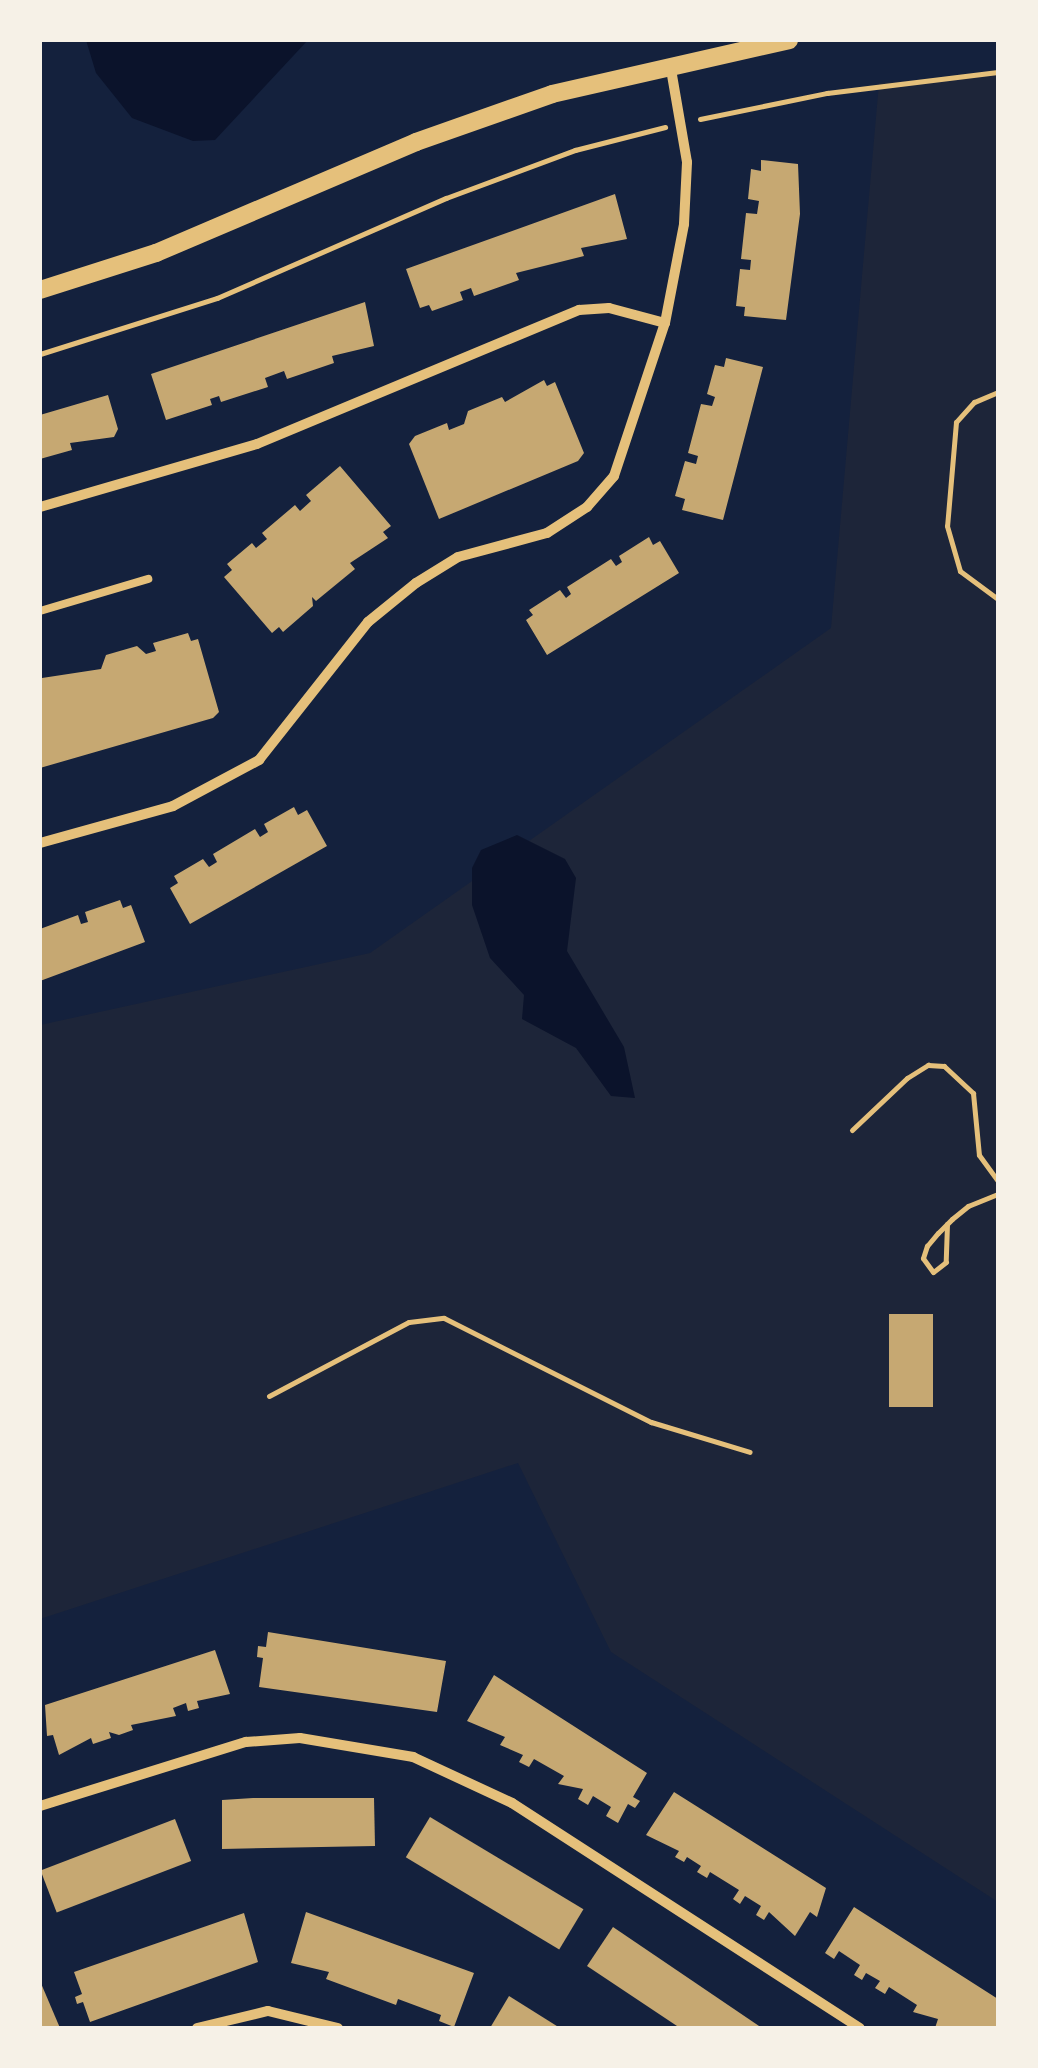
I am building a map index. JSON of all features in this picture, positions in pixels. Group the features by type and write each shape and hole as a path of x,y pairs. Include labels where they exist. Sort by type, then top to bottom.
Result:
{"street":[{"path":"40,290 156,253 462,125 670,63 789,40"},
{"path":"40,844 172,806 259,760 368,622 416,583 458,557 546,533 587,507 614,476 664,323 688,190 682,123 670,63"},
{"path":"40,507 258,444 579,310 609,308 664,323"},
{"path":"40,1806 246,1742 318,1740 414,1757 512,1804 860,2028"},
{"path":"197,2028 268,2011 338,2028"}],"lane":[{"path":"40,611 148,579"}],"path":[{"path":"40,354 217,298 575,150 827,93 998,72"},
{"path":"998,392 974,402 956,422 947,526 960,571 998,599"},
{"path":"852,1130 907,1078 928,1065 944,1066 973,1092 979,1156 998,1182"},
{"path":"947,1224 946,1262 933,1272 922,1258 947,1224 968,1206 998,1194"},
{"path":"269,1396 408,1322 444,1318 651,1422 750,1452"}],"shaded area":[{"path":"86,40 308,40 215,140 193,141 132,118 96,73"},
{"path":"998,73 998,1902 611,1652 518,1463 40,1619 40,1025 370,953 831,628 879,83"},
{"path":"517,835 565,859 576,878 567,951 624,1047 635,1098 611,1096 576,1048 522,1019 524,995 490,958 472,905 472,868 481,850"}],"building":[{"path":"761,160 798,164 800,214 786,320 744,316 745,307 736,306 740,269 750,270 751,260 741,259 746,213 757,214 759,201 748,199 751,169 761,171"},
{"path":"615,194 627,239 581,248 584,256 516,273 519,280 474,296 471,288 460,292 463,300 432,311 429,305 420,308 406,269"},
{"path":"365,302 374,346 332,356 334,363 287,379 284,371 265,378 268,387 221,402 219,396 210,399 212,405 166,420 151,374"},
{"path":"726,358 763,367 723,520 682,510 685,499 675,496 685,461 696,464 698,456 688,453 701,404 712,406 715,397 707,394 715,365 724,367"},
{"path":"544,380 547,386 555,382 584,453 578,461 439,519 409,444 415,436 447,423 449,430 464,424 468,411 502,397 505,402"},
{"path":"108,395 118,429 114,437 70,443 72,450 40,459 40,415"},
{"path":"340,466 391,526 383,532 388,538 350,563 355,569 316,601 312,597 313,606 283,632 279,627 272,633 224,577 232,570 227,564 252,543 256,548 267,539 262,533 295,505 300,511 311,501 306,495"},
{"path":"649,537 653,545 660,541 679,573 547,655 526,620 533,615 529,610 560,590 566,598 571,594 567,587 611,559 616,566 622,562 619,556"},
{"path":"188,633 191,641 198,639 219,712 213,718 40,768 42,678 101,669 106,655 137,646 146,654 156,651 153,643"},
{"path":"294,807 298,815 307,810 327,846 190,924 170,888 178,883 174,876 203,859 209,867 217,862 213,854 255,829 260,837 268,832 264,824"},
{"path":"120,900 123,908 131,905 145,942 40,981 40,929 78,915 81,924 88,922 85,912"},
{"path":"889,1314 933,1314 933,1407 889,1407"},
{"path":"268,1632 446,1661 437,1712 259,1687 263,1658 257,1657 258,1646 266,1647"},
{"path":"215,1650 230,1694 197,1701 199,1708 188,1711 186,1703 173,1708 176,1716 131,1725 133,1730 119,1735 109,1732 111,1738 93,1744 91,1738 59,1755 53,1735 47,1736 45,1705"},
{"path":"494,1675 647,1773 633,1797 640,1801 635,1808 628,1804 618,1823 606,1816 611,1807 593,1796 588,1805 578,1799 583,1789 558,1784 564,1776 534,1759 529,1767 519,1762 523,1755 500,1745 505,1737 467,1721"},
{"path":"674,1792 826,1888 817,1917 810,1912 795,1936 769,1912 764,1920 756,1915 761,1906 745,1896 740,1904 733,1899 739,1890 710,1872 707,1878 697,1872 701,1866 687,1857 684,1862 675,1857 679,1851 646,1835"},
{"path":"374,1798 375,1846 222,1849 222,1800"},
{"path":"430,1817 583,1909 559,1949 406,1857"},
{"path":"175,1819 191,1861 57,1913 41,1871"},
{"path":"854,1907 998,1999 997,2028 935,2028 938,2019 913,2012 917,2005 889,1987 885,1994 875,1988 880,1981 866,1973 862,1980 854,1975 860,1965 839,1951 834,1959 825,1953"},
{"path":"306,1912 474,1973 454,2027 439,2021 441,2015 398,1999 396,2005 326,1979 329,1972 291,1963"},
{"path":"244,1913 258,1962 90,2022 83,2002 77,2004 75,1997 82,1994 74,1972"},
{"path":"613,1927 762,2028 680,2028 587,1966"},
{"path":"40,1981 60,2028 40,2028"},
{"path":"509,1996 560,2028 490,2028"}]}
